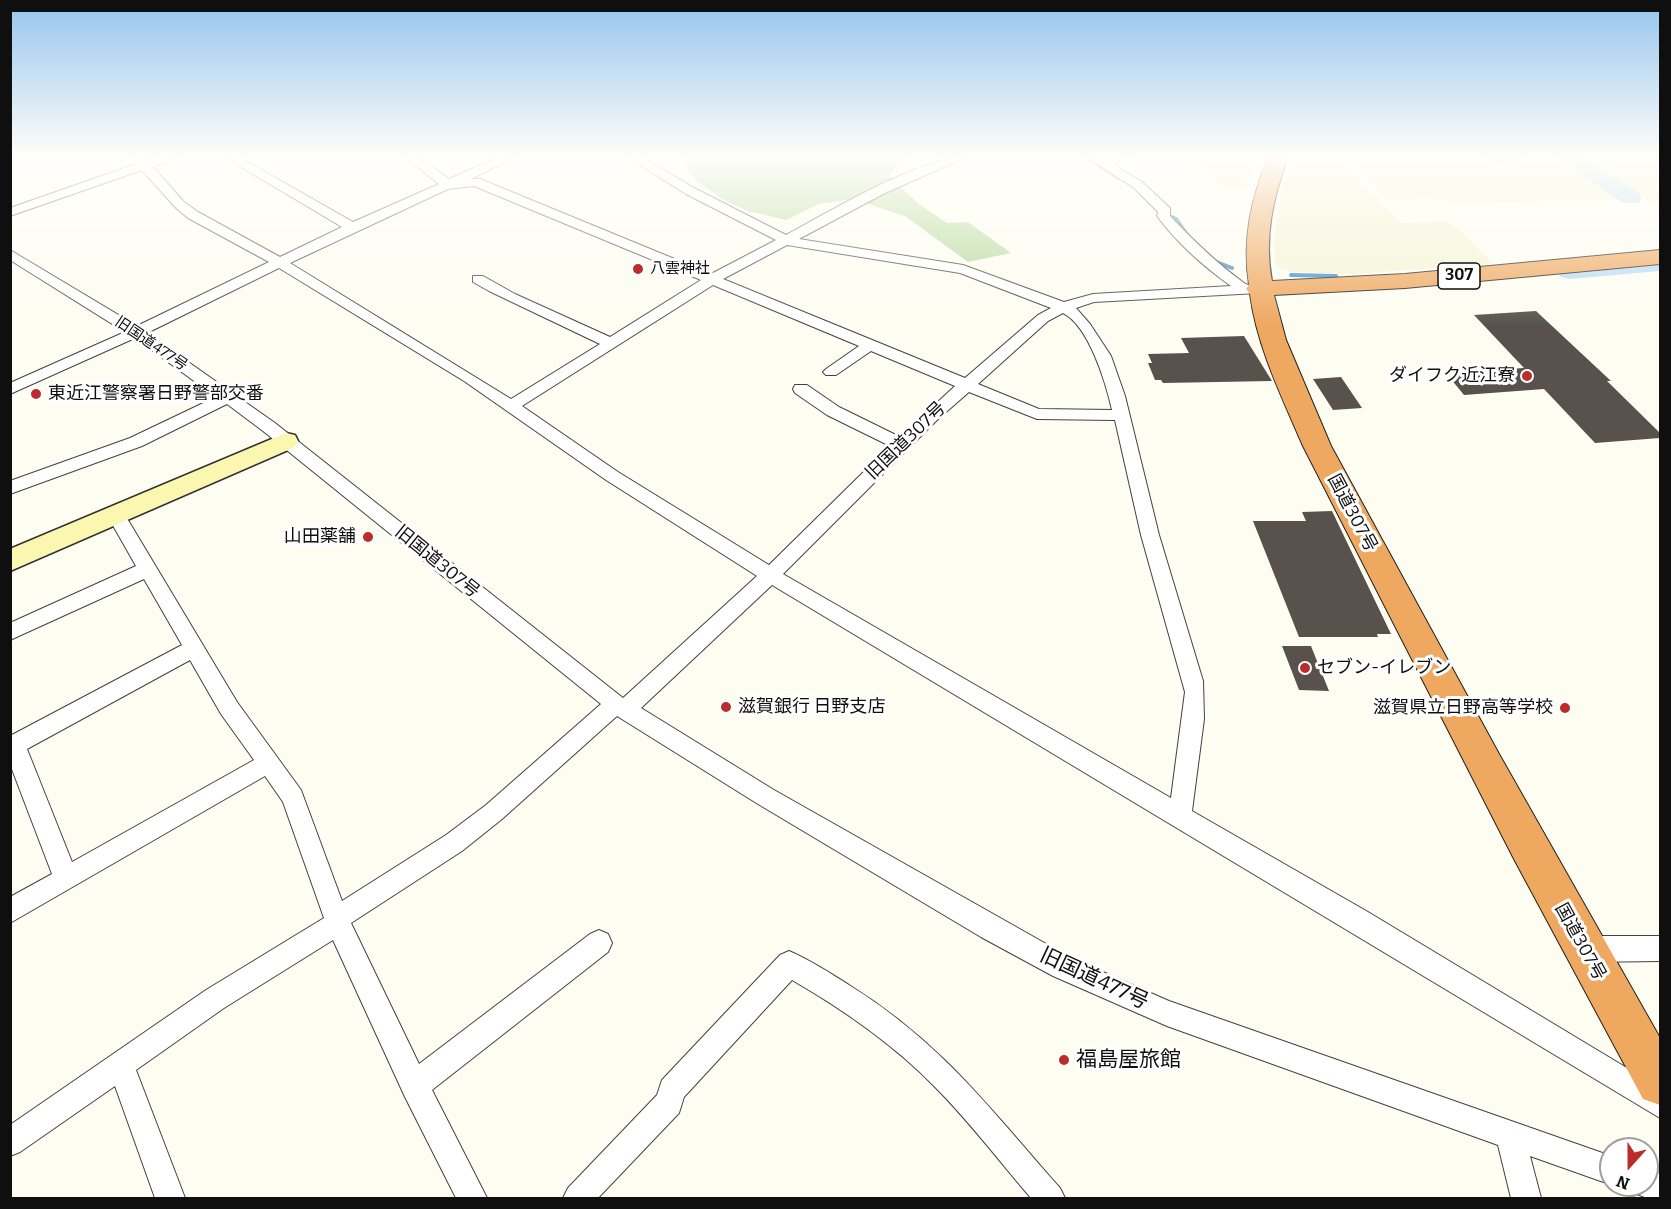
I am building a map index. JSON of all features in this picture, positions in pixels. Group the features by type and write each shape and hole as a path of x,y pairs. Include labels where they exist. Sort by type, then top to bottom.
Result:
{"highway":[{"name":"国道307号","path":"1260,213 1251,289 1317,446 1583,949 1660,1082"},
{"name":"307","path":"1251,289 1405,281 1660,257"}],"street":[{"path":"191,213 279,262 471,378 612,476 770,575 1180,815 1660,1104"},
{"path":"327,213 352,228"},
{"path":"10,389 136,332 385,213"},
{"path":"553,213 1037,414 1121,415"},
{"path":"732,213 787,241 963,268 1073,312 1085,327 1103,356 1121,415 1150,535 1195,692 1180,815"},
{"path":"511,406 714,279 838,213"},
{"path":"1163,213 1212,266 1251,289"},
{"name":"旧国道477号","path":"10,254 136,332 229,397 286,441"},
{"path":"478,279 520,303 556,315 609,343"},
{"name":"旧国道307号","path":"286,441 621,707 770,575 965,385 1035,325 1062,307 1110,296 1251,289"},
{"path":"831,372 870,345"},
{"path":"801,389 833,411 902,445"},
{"path":"10,488 136,442 229,397"},
{"path":"10,561 286,441"},
{"path":"116,515 229,708 293,797 337,921 415,1087 472,1198"},
{"path":"10,632 147,569"},
{"path":"66,879 12,746 193,649"},
{"path":"10,1142 120,1063 215,999 454,843 621,707"},
{"name":"旧国道477号","path":"621,707 863,855 1062,967 1167,1013 1599,1167"},
{"path":"10,911 268,763"},
{"path":"415,1087 430,1072 599,943"},
{"path":"1583,949 1660,950"},
{"path":"578,1198 669,1103 672,1090 789,964 833,988 862,1008 928,1061 1050,1198"},
{"path":"120,1063 170,1198"},
{"path":"1510,1137 1526,1198"}],"green space":[{"path":"758,213 800,213 786,220"},
{"path":"897,213 933,213 947,223 968,222 1011,253 968,262 905,216"},
{"path":"1278,213 1393,213 1402,223 1448,221 1464,233 1493,264 1355,274 1292,272 1279,268 1275,262 1275,232"}],"building":[{"name":"ダイフク近江寮","path":"1536,311 1611,381 1607,381 1660,433 1660,438 1595,443 1544,389 1464,395 1446,373 1524,368 1474,315"},
{"path":"1244,336 1272,381 1163,383 1161,380 1155,380 1148,363 1152,363 1148,354 1189,353 1181,338"},
{"path":"1341,377 1362,408 1333,410 1313,379"},
{"path":"1332,511 1391,634 1377,634 1378,637 1299,637 1253,521 1306,521 1302,512"},
{"name":"セブン-イレブン","path":"1282,646 1311,646 1329,691 1299,690"}],"waterway":[{"path":"1165,214 1176,219 1187,235"},
{"path":"1214,261 1232,268"},
{"path":"1570,272 1660,264"},
{"path":"1291,275 1336,276"}],"place":[{"name":"八雲神社","path":"638,269"},
{"name":"ダイフク近江寮","path":"1527,376"},
{"name":"東近江警察署日野警部交番","path":"36,394"},
{"name":"山田薬舗","path":"368,537"},
{"name":"セブン-イレブン","path":"1305,668"},
{"name":"滋賀銀行 日野支店","path":"726,707"},
{"name":"滋賀県立日野高等学校","path":"1565,708"},
{"name":"福島屋旅館","path":"1064,1060"}]}
